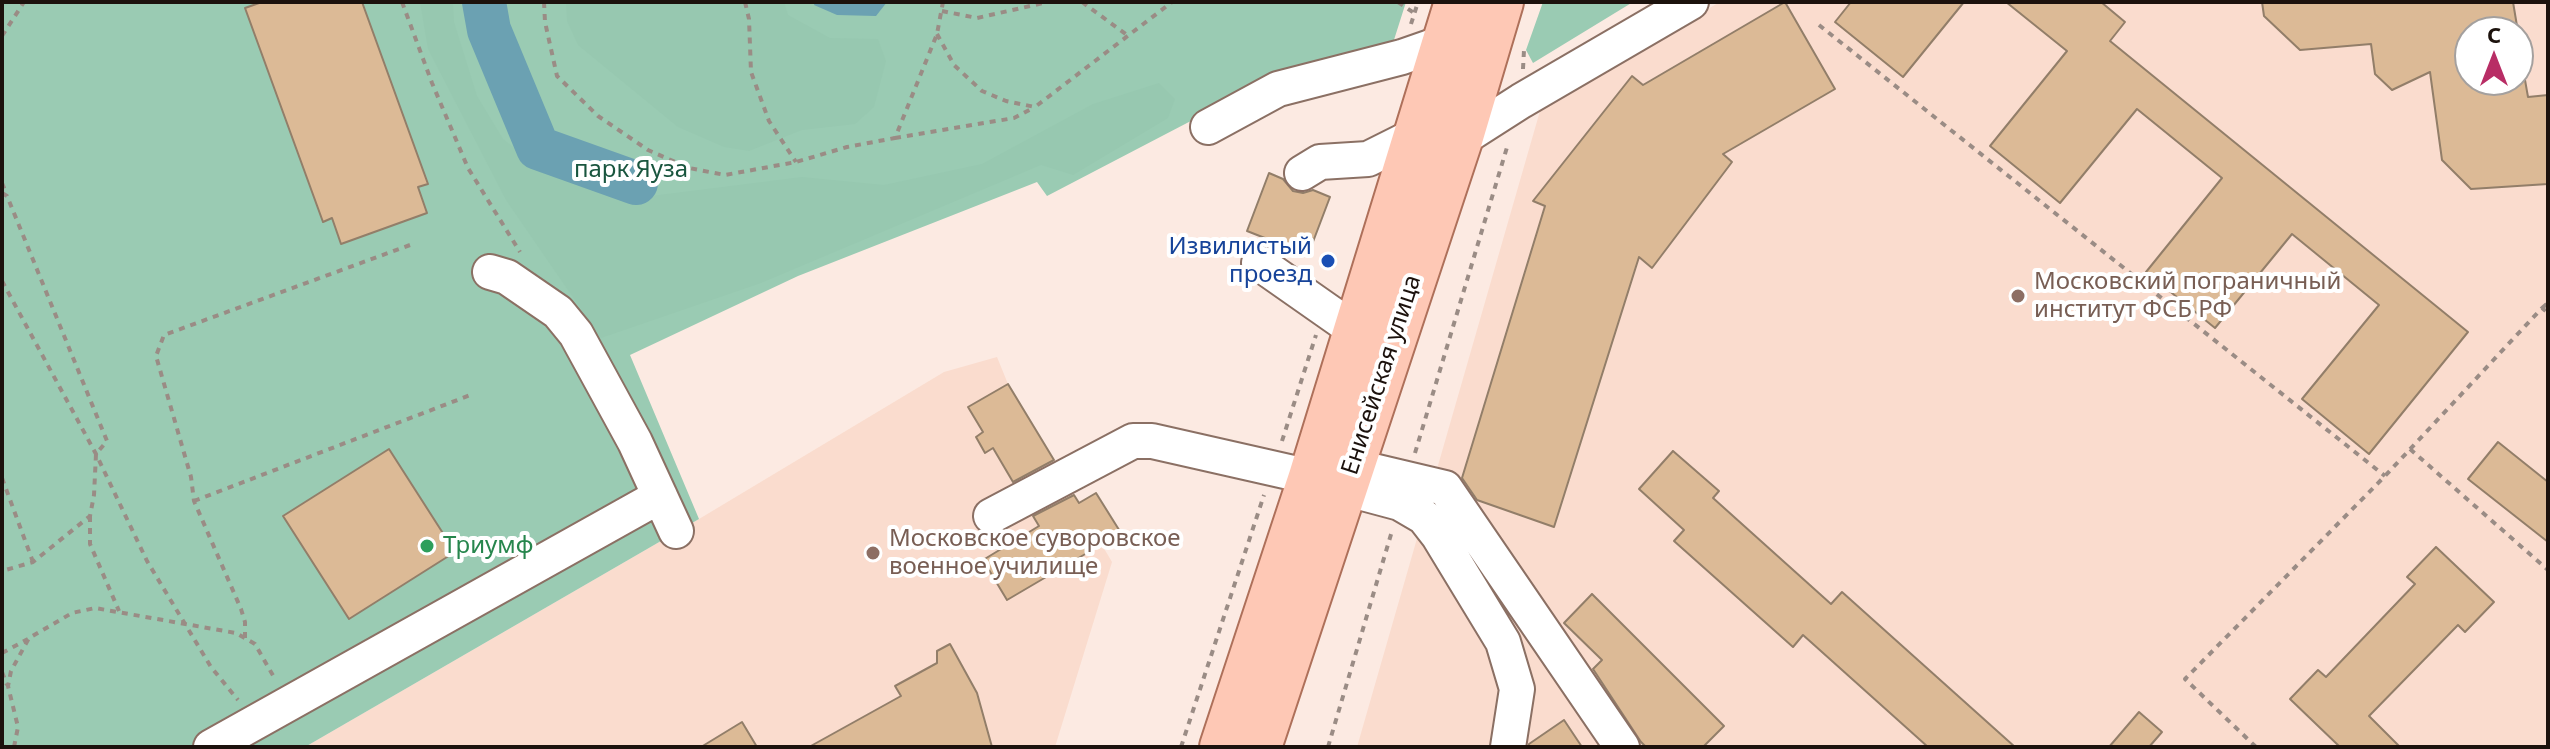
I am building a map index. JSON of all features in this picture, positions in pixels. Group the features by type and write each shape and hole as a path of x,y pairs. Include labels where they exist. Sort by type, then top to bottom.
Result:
{"main road":[{"name":"Енисейская улица","path":"1222,747 1320,474 1460,140 1501,2"},
{"name":"Енисейская улица","path":"1259,747 1320,474 1340,320 1416,135 1439,19"}],"street":[{"path":"1460,140 1691,2"},
{"path":"1208,127 1278,89 1402,57 1439,19"},
{"path":"1302,173 1320,162 1368,159 1416,135"},
{"path":"1259,263 1340,320"},
{"path":"490,272 507,277 558,312 576,334 635,442 676,531"},
{"path":"991,516 1133,441 1152,441 1404,491 1445,488 1622,747"},
{"path":"1404,491 1438,535 1503,642 1517,689 1508,747"},
{"path":"211,747 660,496"}],"path":[{"path":"2,36 24,2"},
{"path":"402,2 468,168 521,253"},
{"path":"544,2 545,22 557,76 598,116 648,150 689,168 725,175 796,162 847,147 1014,118 1035,107 1172,2"},
{"path":"745,2 749,19 751,72 769,121 796,162"},
{"path":"895,138 937,34 943,2"},
{"path":"942,11 977,18 1048,2"},
{"path":"1082,2 1127,35"},
{"path":"1398,2 1439,19"},
{"path":"1418,2 1439,19"},
{"path":"1402,57 1439,19"},
{"path":"1819,25 2385,476"},
{"path":"937,34 954,65 982,91 1006,101 1035,107"},
{"path":"1328,747 1521,101 1524,43"},
{"path":"2,183 107,441 96,454 90,544 120,612"},
{"path":"245,638 241,609 194,501 191,477 156,356 164,335 410,245"},
{"path":"2,281 96,454 147,561 185,626 211,667 252,716 277,710 255,644 236,633 185,626 95,608 72,613 2,653"},
{"path":"2256,747 2185,679 2385,476 2548,303"},
{"path":"2542,308 2548,313"},
{"path":"1181,747 1320,474 1340,320"},
{"path":"194,501 473,394"},
{"path":"2410,449 2548,570"},
{"path":"2,478 33,562"},
{"path":"2,571 33,562 90,516"},
{"path":"8,686 11,671 29,638"},
{"path":"2,672 18,727 14,747"}],"shaded area":[{"name":"Московский пограничный институт ФСБ РФ","path":"1720,2 2548,2 2548,747 1357,747 1542,104"},
{"name":"Московское суворовское военное училище","path":"997,357 1008,384 1078,502 1096,493 1121,533 1102,545 1112,562 1055,747 305,747 699,519 944,372"}],"green space":[{"name":"парк Яуза","path":"2,2 1406,2 1393,43 1317,61 1210,111 1047,196 1037,182 798,276 630,355 699,519 305,747 2,747"},
{"path":"420,2 453,2 454,22 477,96 503,139 543,171 651,196 802,177 884,185 982,164 1093,104 1159,83 1175,99 1168,118 1073,175 1041,165 761,283 601,338 506,200 428,49"},
{"path":"566,2 784,2 788,15 830,38 878,39 886,61 874,107 855,124 802,130 749,151 724,147 678,127 578,45 567,21"},
{"path":"1543,2 1633,2 1533,63 1526,50"}],"water":[{"path":"815,2 887,2 876,16 837,15 814,5"}],"building":[{"path":"262,2 362,2 428,184 418,187 427,213 341,244 332,218 323,222 245,8"},
{"path":"1785,2 1835,89 1723,154 1732,162 1652,268 1639,257 1554,527 1477,500 1462,478 1545,206 1533,201 1632,76 1643,85"},
{"path":"1851,2 1964,2 1903,77 1835,22"},
{"path":"2006,2 2101,2 2125,22 2110,41 2468,332 2369,454 2302,399 2379,305 2292,234 2215,328 2146,272 2222,178 2137,109 2060,203 1990,146 2067,51"},
{"path":"2262,2 2513,2 2515,16 2454,16 2454,96 2548,95 2548,184 2471,189 2442,160 2430,72 2392,90 2375,74 2371,44 2300,50 2264,16"},
{"path":"1269,173 1283,179 1293,191 1303,193 1313,190 1330,197 1308,255 1247,231"},
{"path":"1008,384 1054,460 1013,482 993,448 985,453 976,437 983,432 968,407"},
{"path":"2498,442 2548,482 2548,542 2468,479"},
{"path":"389,449 455,552 349,619 283,516"},
{"path":"1673,451 1719,491 1713,498 1831,604 1842,592 2015,747 1928,747 1803,635 1793,647 1674,541 1684,530 1639,489"},
{"path":"1096,493 1121,533 1007,600 983,560 1039,526 1033,516 1074,495 1079,503"},
{"path":"2436,547 2494,602 2465,632 2458,625 2369,716 2400,747 2340,747 2290,699 2318,670 2326,677 2415,584 2407,577"},
{"path":"1592,594 1724,726 1703,747 1646,747 1641,742 1593,669 1602,660 1564,623"},
{"path":"950,644 977,693 992,747 809,747 901,696 895,686 937,663 937,651"},
{"path":"2139,712 2162,732 2149,747 2109,747"},
{"path":"1564,720 1582,747 1528,747 1529,744"},
{"path":"742,722 757,747 701,747"}],"waterway":[{"path":"484,2 489,30 538,148 636,183"}],"place":[{"name":"Извилистый проезд","path":"1328,261"},
{"name":"Московский пограничный институт ФСБ РФ","path":"2018,296"},
{"name":"Триумф","path":"427,546"},
{"name":"Московское суворовское военное училище","path":"873,553"}]}
